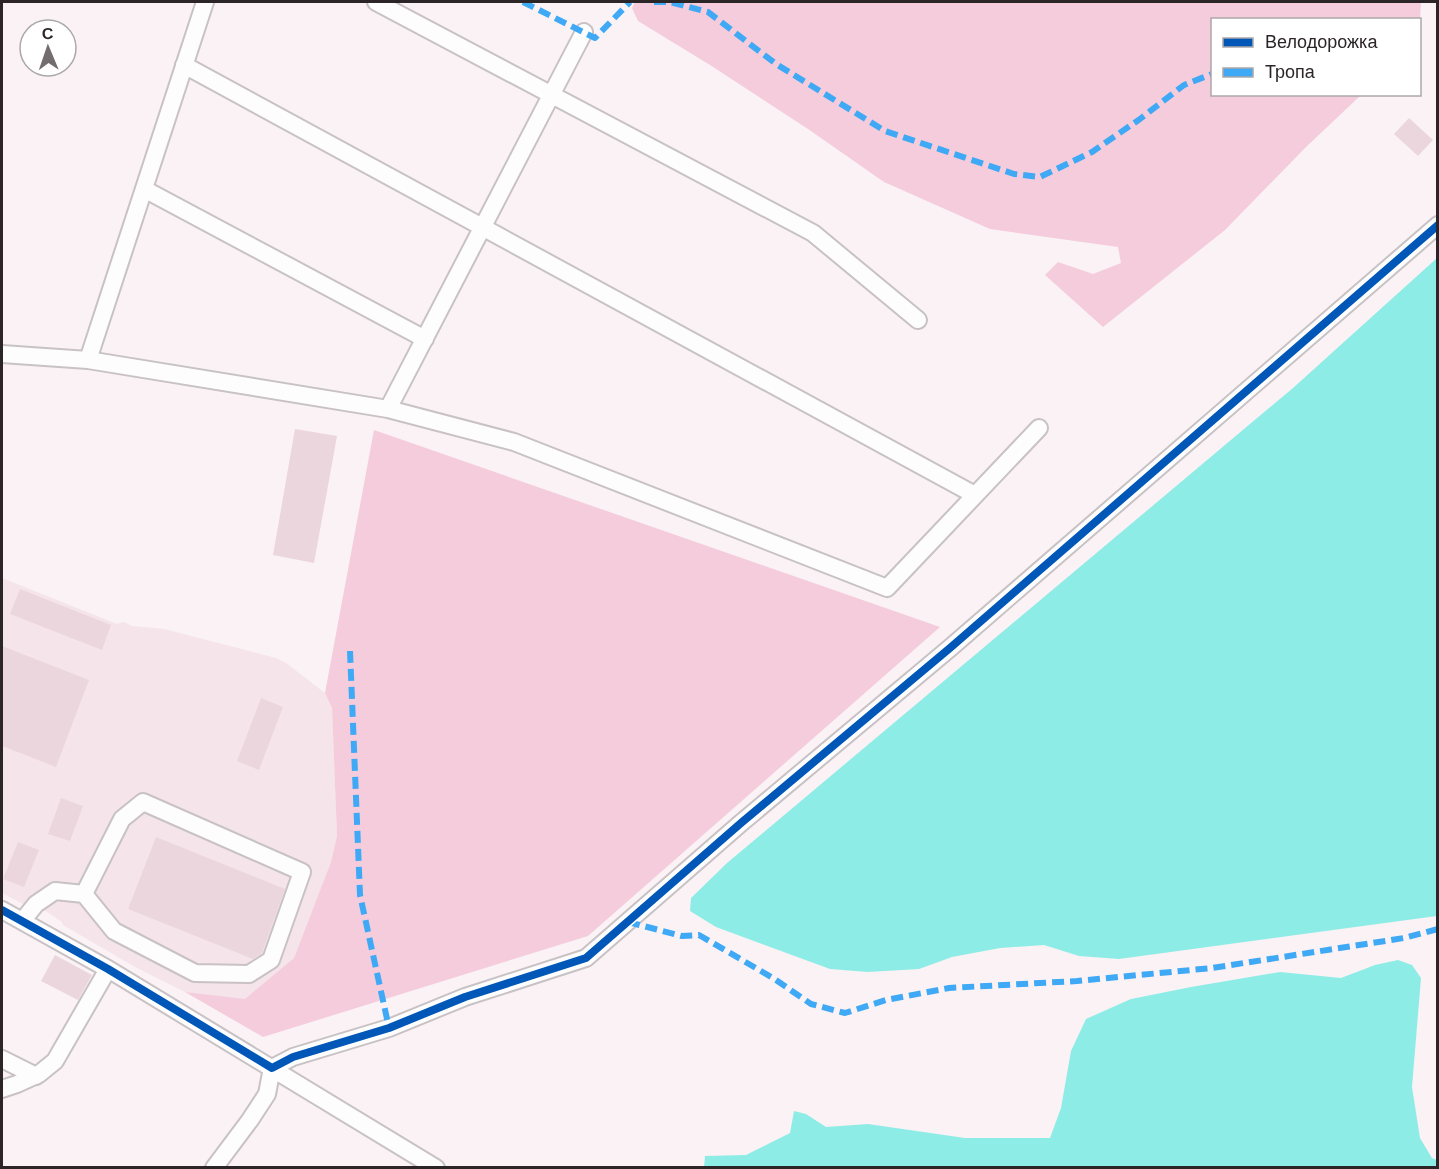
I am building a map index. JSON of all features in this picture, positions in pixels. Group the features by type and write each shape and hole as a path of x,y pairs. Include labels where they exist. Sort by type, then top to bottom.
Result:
{"street":[{"path":"88,360 205,2"},
{"path":"376,2 813,232 918,320"},
{"path":"388,409 584,32"},
{"path":"184,65 975,495"},
{"path":"144,189 425,339"},
{"path":"272,1068 293,1057 389,1028 465,997 586,958 741,823 950,648 1437,225"},
{"path":"2,354 88,360 388,409 514,442 887,588 1039,428"},
{"path":"23,920 36,904 55,891 84,894 114,930 195,974 249,974 271,960 302,872 143,802 122,819 84,894"},
{"path":"2,910 108,969 436,1167"},
{"path":"2,1089 36,1076 55,1061 108,969"},
{"path":"2,1059 36,1076"},
{"path":"214,1167 267,1094 272,1068"}],"shaded area":[{"path":"635,2 1421,2 1420,18 1211,18 1211,96 1360,96 1305,148 1225,230 1103,327 1045,275 1058,262 1093,274 1121,263 1118,247 990,229 884,182 808,129 638,21 632,8"},
{"path":"374,430 940,627 588,936 263,1037 185,992 245,999 294,958 331,862 337,836 332,708 325,693"},
{"path":"2,578 117,624 124,622 132,626 164,629 276,658 325,693 332,708 337,836 331,862 294,958 245,1000 185,992 137,968 63,925 31,901 25,905 2,893"}],"water":[{"path":"1437,258 1437,916 1119,959 1079,956 1044,945 1000,948 952,957 919,969 868,972 830,969 716,927 690,911 691,898 727,863 1293,388"},
{"path":"1398,960 1412,965 1421,978 1412,1087 1420,1138 1432,1158 1437,1160 1437,1167 704,1167 705,1156 746,1155 790,1133 794,1111 806,1114 826,1127 868,1124 965,1138 1050,1138 1061,1108 1071,1051 1086,1019 1131,999 1191,987 1280,972 1341,978 1375,965"}],"building":[{"path":"1409,118 1433,140 1418,156 1394,134"},
{"path":"295,429 337,436 314,563 273,555"},
{"path":"20,589 111,625 102,650 10,614"},
{"path":"2,646 89,680 56,767 2,746"},
{"path":"261,698 283,707 259,770 237,761"},
{"path":"61,798 83,806 70,841 48,834"},
{"path":"156,837 285,889 262,953 253,959 128,909"},
{"path":"18,842 39,850 24,887 3,879"},
{"path":"55,955 92,975 78,1000 41,981"}],"marked path":[{"path":"523,2 595,38 630,2"},
{"path":"654,2 670,2 708,12 776,64 885,131 1014,174 1040,177 1092,152 1184,85 1211,74"},
{"path":"350,651 360,895 389,1028"},
{"path":"628,922 682,936 699,935 773,978 811,1004 845,1013 886,1000 949,988 1077,981 1212,968 1404,938 1438,929"}],"cycle path":[{"path":"2,910 108,969 272,1068 293,1057 389,1028 465,997 586,958 741,823 950,648 1438,225"}]}
